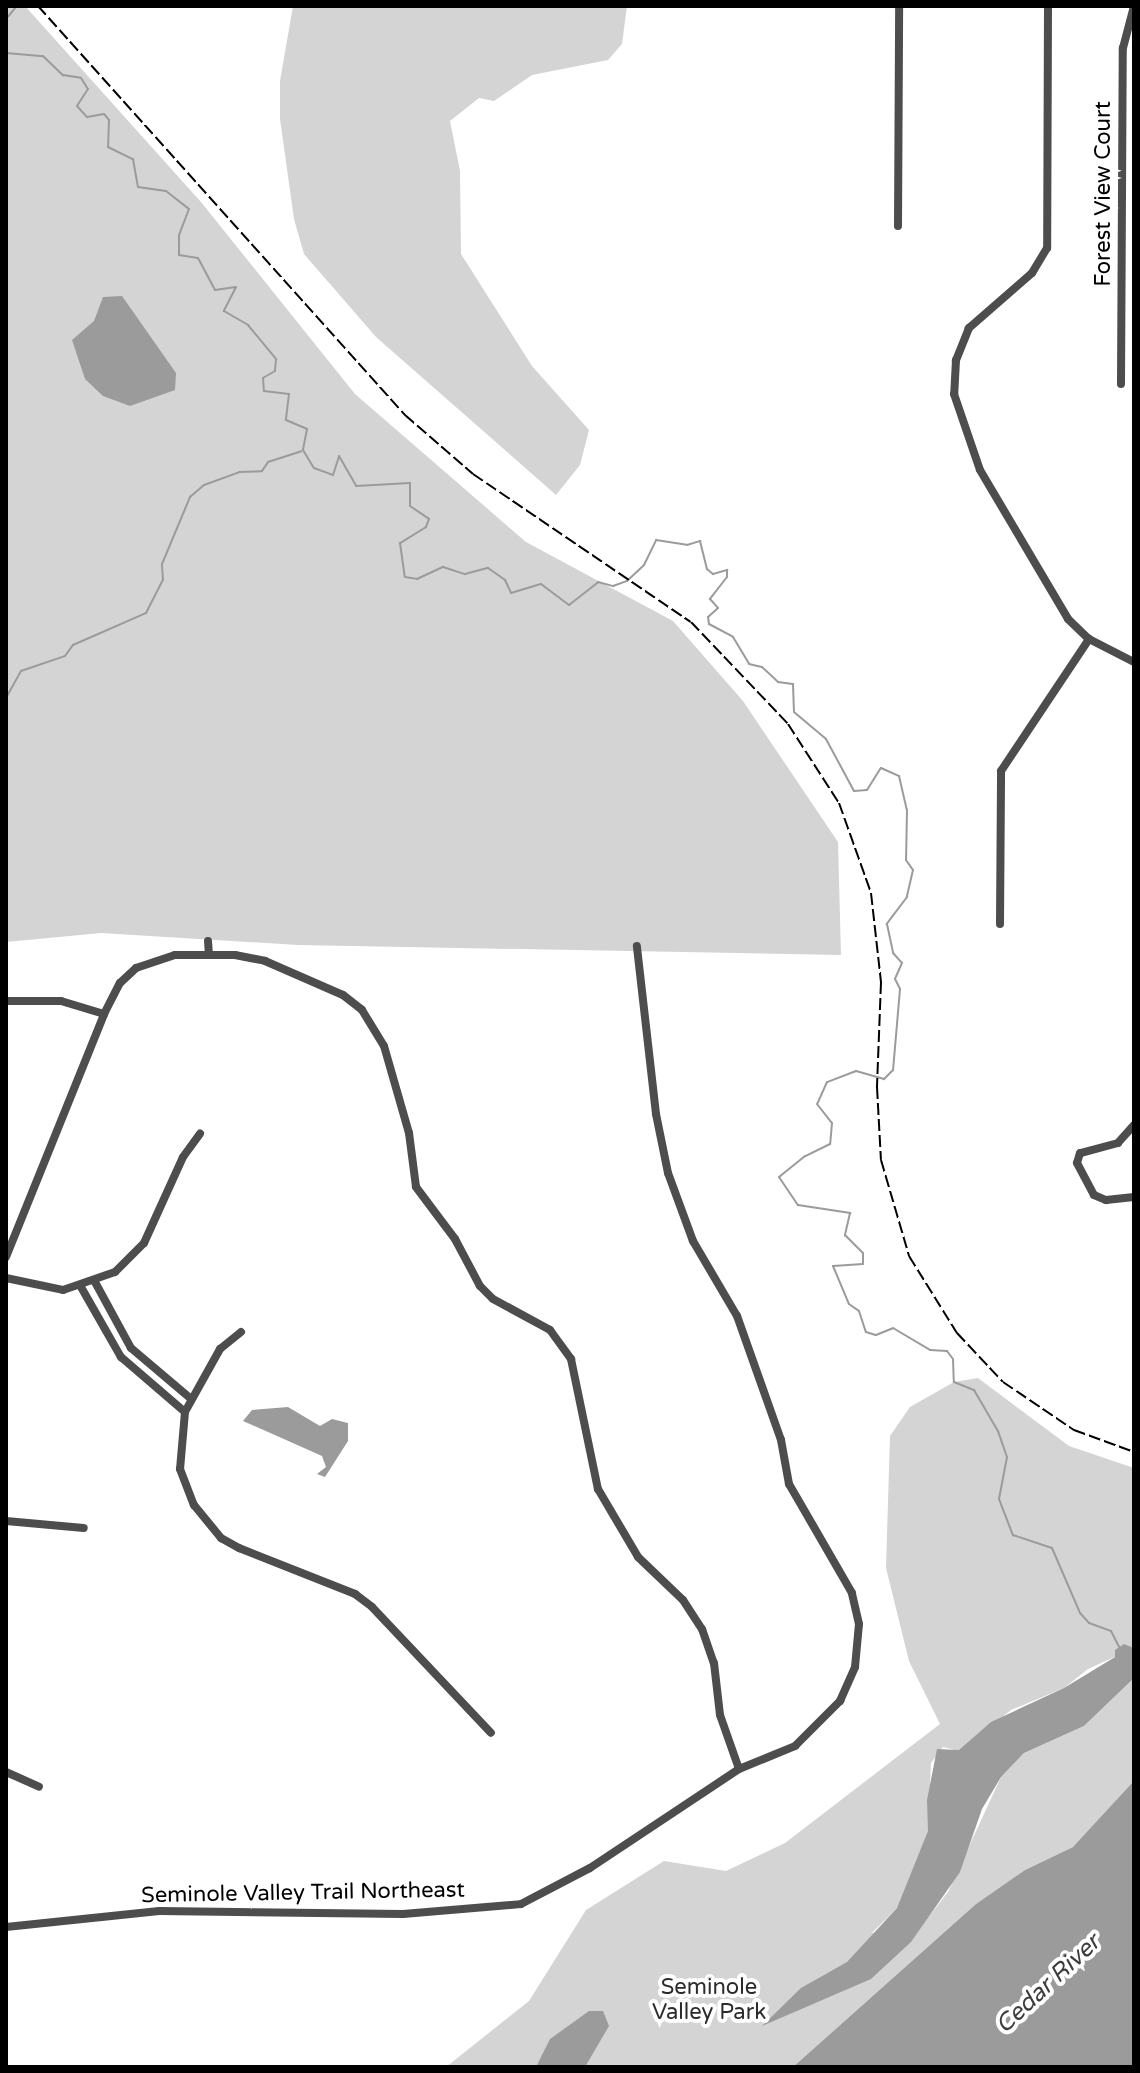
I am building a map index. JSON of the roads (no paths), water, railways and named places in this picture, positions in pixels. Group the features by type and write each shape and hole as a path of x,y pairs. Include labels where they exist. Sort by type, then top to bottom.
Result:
{"street":[{"path":"898,226 899,6"},
{"path":"1048,6 1047,248 1032,273 969,328 956,360 954,394 990,490 1068,619 1089,639 1134,662"},
{"name":"Forest View Court","path":"1121,384 1123,48 1134,6"},
{"path":"1000,924 1001,771 1089,639"},
{"path":"208,941 209,955"},
{"name":"Seminole Valley Trail Northeast","path":"6,1927 159,1911 403,1914 521,1904 590,1868 739,1769 795,1746 818,1727 840,1701 855,1667 859,1624 844,1574 789,1484 781,1440 737,1316 693,1241 668,1173 656,1114 637,946"},
{"path":"6,1257 104,1014 120,983 136,968 175,955 265,961 306,976 343,995 375,1028 409,1133 416,1187 455,1239 480,1286 493,1299 550,1330 571,1359 598,1489 638,1557 683,1600 702,1629 714,1663 720,1715 739,1769"},
{"path":"6,1001 61,1001 104,1014"},
{"path":"1134,1125 1118,1143 1080,1153 1077,1163 1094,1195 1106,1200 1134,1197"},
{"path":"6,1278 44,1290 81,1287 115,1272 144,1243 183,1157 200,1134"},
{"path":"95,1282 131,1348 190,1398"},
{"path":"81,1287 121,1357 185,1412"},
{"path":"241,1332 220,1349 190,1398 185,1412 180,1469 206,1523 239,1548 360,1598 424,1657 491,1733"},
{"path":"6,1521 84,1528"},
{"path":"6,1772 39,1787"}],"water":[{"path":"122,296 176,373 175,390 130,406 103,396 85,379 72,340 94,321 103,297"},
{"path":"288,1407 320,1426 332,1419 348,1423 348,1441 325,1477 317,1474 326,1467 322,1456 243,1421 252,1410"},
{"path":"1124,1644 1134,1648 1134,1678 1084,1726 1024,1753 1001,1777 982,1809 960,1872 911,1942 871,1979 762,2026 801,1988 847,1962 897,1908 928,1831 927,1800 937,1749 959,1750 991,1722 1064,1688 1115,1657 1115,1650"},
{"name":"Cedar River","path":"1134,1781 1134,2067 793,2067 976,1904 1025,1870 1073,1847"},
{"path":"589,2011 603,2011 609,2026 585,2067 536,2067 550,2039"}],"waterway":[{"path":"6,19 17,6"},
{"path":"6,53 43,56 63,75 81,78 88,89 77,106 87,117 104,114 109,120 108,147 133,159 138,187 166,191 189,209 179,235 179,255 198,258 215,290 236,287 224,311 248,325 276,359 275,371 263,378 264,391 289,394 286,420 307,429 303,450 314,468 333,475 339,456 356,486 410,483 410,506 429,519 426,527 400,543 405,577 417,579 443,567 465,574 488,568 505,580 511,593 541,584 569,605 598,582 613,586 627,581 644,565 656,540 687,545 700,541 707,569 713,574 727,570 727,577 710,599 718,608 708,617 709,624 733,637 749,664 762,667 778,682 793,684 794,712 826,739 854,791 867,790 881,768 899,776 907,810 906,860 913,870 907,897 887,924 893,953 902,963 895,979 900,989 893,1070 884,1079 856,1071 827,1082 817,1104 832,1123 830,1144 805,1156 779,1177 798,1205 850,1213 845,1235 863,1253 863,1264 833,1266 849,1304 859,1311 866,1332 876,1335 893,1328 930,1350 947,1351 953,1359 954,1382 974,1390 998,1431 1007,1457 999,1499 1013,1535 1052,1548 1080,1613 1089,1623 1111,1631 1119,1647"},
{"path":"6,698 21,671 65,656 73,645 146,613 163,580 162,564 190,497 204,485 239,472 262,471 268,462 301,451"}],"railway":[{"path":"38,6 405,415 473,474 691,622 788,724 839,803 871,893 881,982 877,1087 881,1160 909,1256 957,1333 1003,1382 1074,1430 1134,1452"}],"park label":[{"name":"Seminole Valley Park","path":"709,2000"}]}
